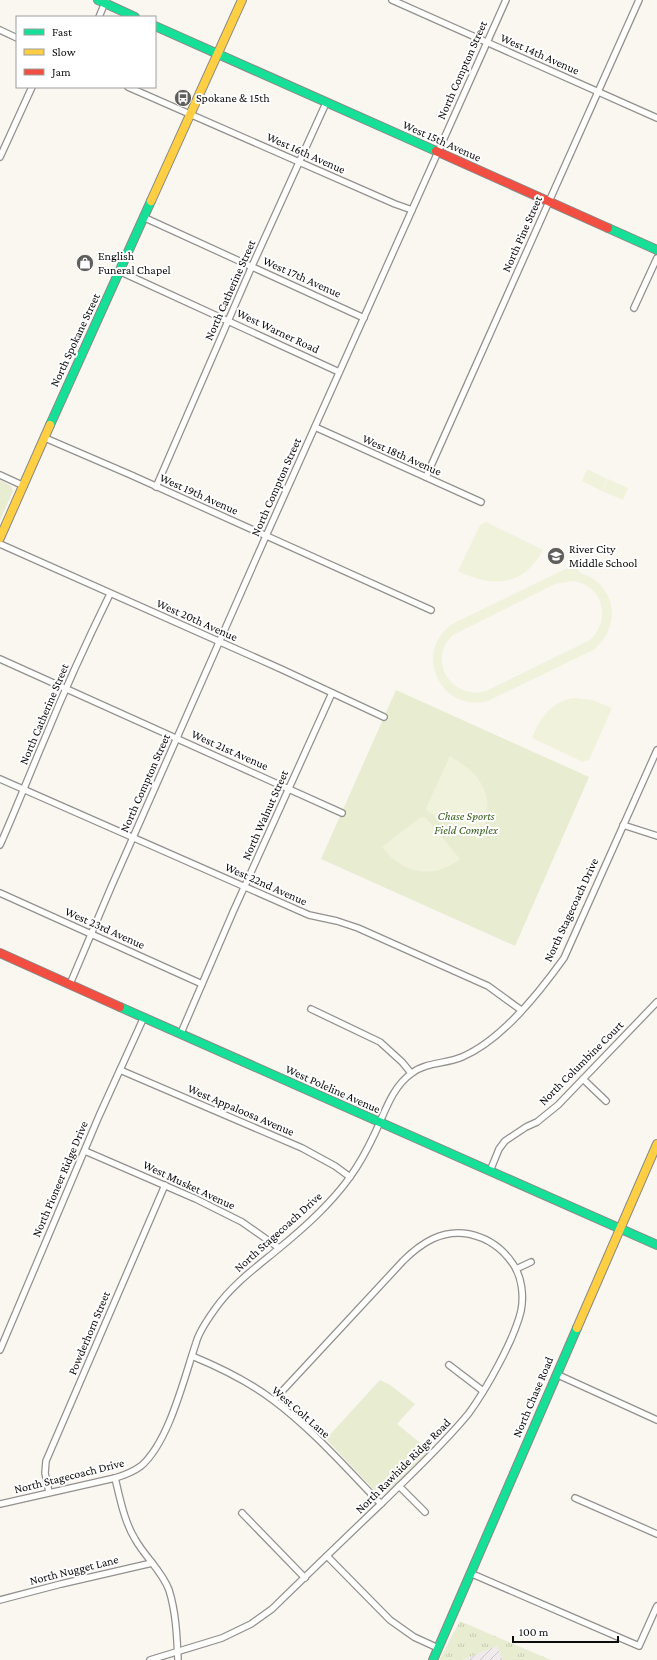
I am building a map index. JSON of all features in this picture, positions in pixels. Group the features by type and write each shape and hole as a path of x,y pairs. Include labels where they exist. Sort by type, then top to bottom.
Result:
{"street":[{"name":"North Spokane Street","path":"0,538 143,217 242,0"},
{"name":"West 14th Avenue","path":"392,0 657,118"},
{"name":"North Compton Street","path":"70,984 133,837 314,427 506,0"},
{"name":"North Pine Street","path":"426,477 548,202 640,0"},
{"path":"98,16 102,1 133,16"},
{"name":"West 15th Avenue","path":"156,26 657,250"},
{"path":"0,30 16,38"},
{"path":"0,157 32,88"},
{"name":"West 16th Avenue","path":"130,88 395,204 412,210"},
{"name":"North Catherine Street","path":"156,487 252,266 326,103"},
{"name":"West 17th Avenue","path":"143,217 364,318"},
{"path":"634,308 657,258"},
{"name":"West Warner Road","path":"119,271 339,372"},
{"name":"West 18th Avenue","path":"314,427 480,502"},
{"name":"West 19th Avenue","path":"45,438 431,610"},
{"path":"0,475 24,486"},
{"name":"West 20th Avenue","path":"0,544 384,717"},
{"name":"North Catherine Street","path":"0,844 66,689 110,594"},
{"name":"West 21st Avenue","path":"0,659 342,812"},
{"name":"North Walnut Street","path":"181,1033 332,693"},
{"name":"North Stagecoach Drive","path":"0,1504 116,1478 130,1473 141,1466 164,1436 196,1341 221,1301 245,1276 322,1210 350,1177 365,1153 394,1092 411,1073 420,1068 445,1063 462,1057 484,1046 503,1030 548,981 564,958 657,750"},
{"name":"West 22nd Avenue","path":"0,779 308,915 337,921 364,930 488,986 521,1010"},
{"path":"623,825 657,836"},
{"name":"West 23rd Avenue","path":"0,893 202,984"},
{"name":"West Poleline Avenue","path":"0,953 657,1245"},
{"name":"North Columbine Court","path":"490,1171 499,1149 505,1141 526,1127 537,1122 558,1105 657,1002"},
{"path":"311,1009 380,1042 402,1062 411,1073"},
{"name":"North Pioneer Ridge Drive","path":"0,1350 144,1017"},
{"name":"West Appaloosa Avenue","path":"120,1070 302,1148 350,1177"},
{"path":"583,1079 606,1101"},
{"name":"North Chase Road","path":"433,1660 657,1144"},
{"name":"West Musket Avenue","path":"85,1151 165,1185 228,1215 279,1248"},
{"name":"Powderhorn Street","path":"50,1492 45,1473 46,1461 165,1185"},
{"name":"North Rawhide Ridge Road","path":"150,1660 215,1640 251,1624 272,1609 434,1453 457,1427 483,1391 506,1347 522,1302 521,1286 516,1269 498,1247 475,1236 463,1233 449,1234 423,1243 403,1261 274,1400"},
{"path":"516,1269 531,1262"},
{"name":"West Colt Lane","path":"192,1356 236,1376 274,1400 307,1429 381,1504"},
{"path":"448,1365 483,1391"},
{"path":"556,1374 657,1420"},
{"path":"116,1478 121,1502 134,1538 169,1589 174,1609 178,1660"},
{"path":"399,1486 425,1512"},
{"path":"575,1498 657,1534"},
{"path":"242,1513 305,1578"},
{"path":"327,1556 390,1620 414,1637 438,1648"},
{"name":"North Nugget Lane","path":"0,1600 152,1563"},
{"path":"470,1573 639,1646 657,1606"}],"shaded area":[{"path":"497,1645 503,1660 462,1660"}],"green space":[{"path":"587,469 607,479 602,491 582,481"},
{"path":"608,479 628,488 623,500 602,491"},
{"path":"0,480 11,486 13,491 0,520"},
{"path":"486,522 543,550 535,562 526,571 517,577 506,581 495,582 483,580 458,571 480,525"},
{"path":"576,564 580,573 592,578 602,586 608,596 611,607 611,619 608,630 602,641 593,650 488,701 470,702 456,698 444,688 436,676 433,661 435,647 442,633 456,622","holes":["572,581 583,584 591,589 601,604 601,623 597,632 590,640 486,691 473,692 462,690 453,684 446,676 442,666 442,655 445,645 453,635 555,584"]},
{"name":"Chase Sports Field Complex","path":"396,690 589,777 515,946 321,859"},
{"path":"573,698 592,700 612,708 589,760 583,762 532,738 538,724 552,707 565,700"},
{"path":"450,756 462,763 471,771 479,780 484,789 487,800 487,811 480,837 428,812 426,808"},
{"path":"421,817 426,818 460,859 450,866 429,872 408,868 390,856 382,847"},
{"path":"380,1380 390,1385 415,1404 397,1424 430,1451 389,1490 381,1493 374,1490 326,1439"},
{"path":"460,1621 551,1660 503,1660 497,1646 462,1660 439,1660"}],"traffic: fast":[{"path":"98,0 133,16"},
{"path":"156,26 436,151"},
{"path":"50,425 151,201"},
{"path":"608,228 657,250"},
{"path":"120,1007 657,1245"},
{"path":"433,1660 577,1328"}],"traffic: slow":[{"path":"151,201 242,0"},
{"path":"0,538 50,425"},
{"path":"577,1328 657,1144"}],"traffic: jam":[{"path":"436,151 608,228"},
{"path":"0,953 120,1007"}],"place":[{"name":"Spokane & 15th","path":"183,98"},
{"name":"English Funeral Chapel","path":"85,263"},
{"name":"River City Middle School","path":"556,556"}]}
